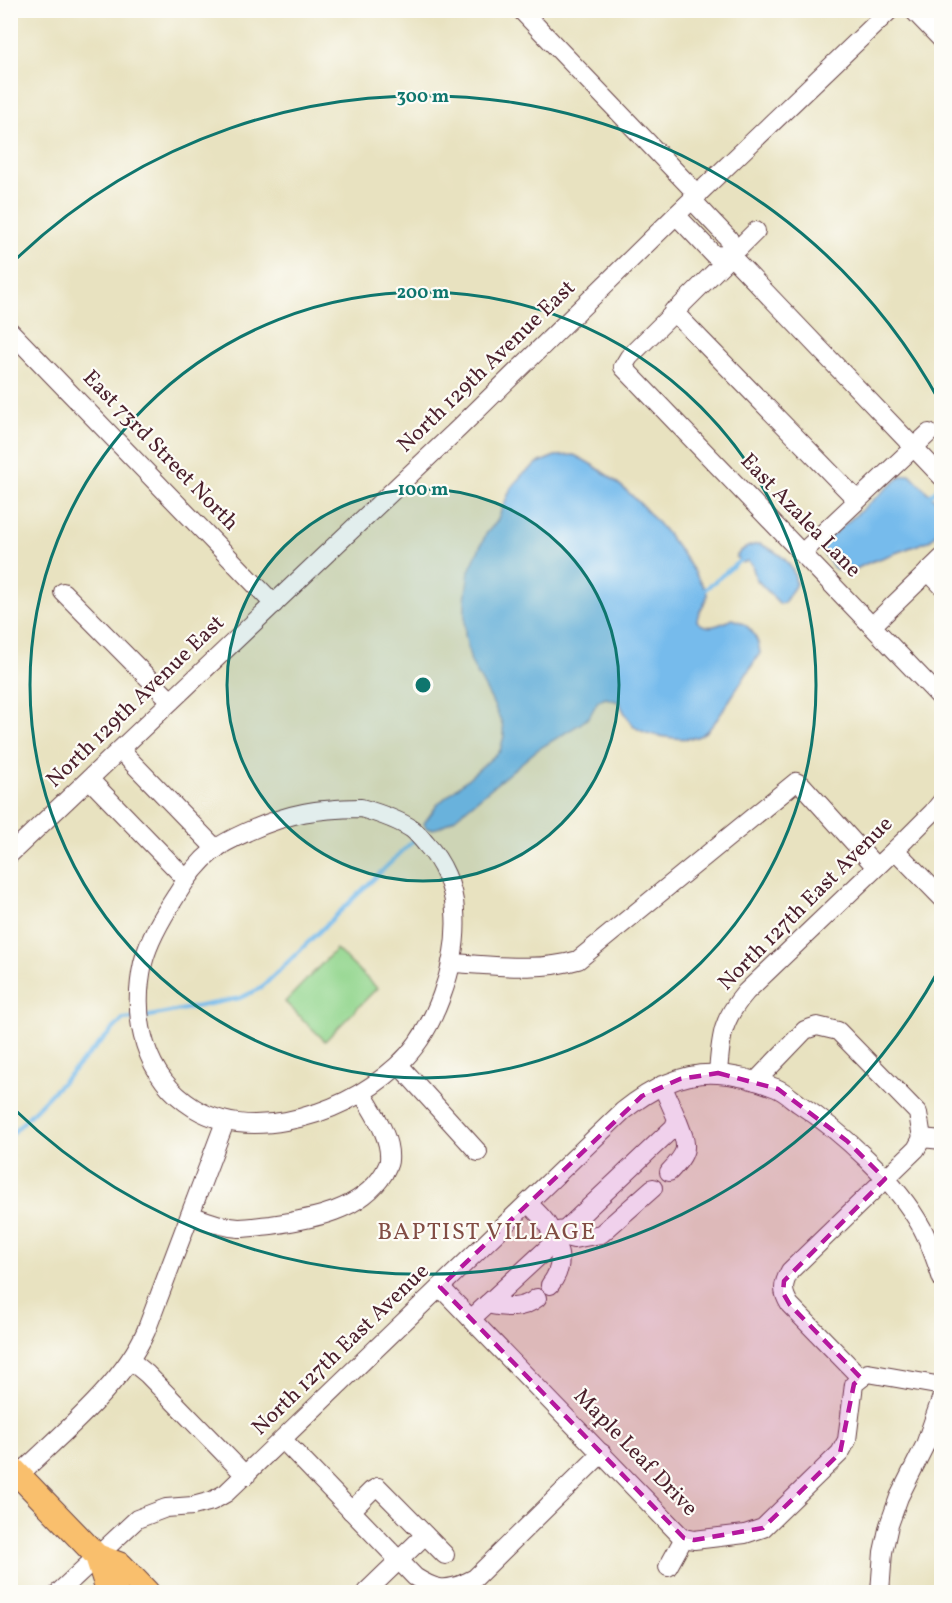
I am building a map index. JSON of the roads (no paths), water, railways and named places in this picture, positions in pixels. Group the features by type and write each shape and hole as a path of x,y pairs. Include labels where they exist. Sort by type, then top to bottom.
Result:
{"main road":[{"path":"15,1471 97,1556 121,1565 147,1593"},
{"path":"97,1556 105,1581 116,1593"}],"street":[{"path":"521,10 695,198 729,239 731,256 942,477"},
{"name":"North 129th Avenue East","path":"10,854 459,428 676,215 890,10"},
{"path":"913,10 942,40"},
{"path":"676,215 714,255 731,256"},
{"path":"756,231 674,311 857,500"},
{"name":"East Azalea Lane","path":"674,311 629,357 623,367 942,699"},
{"name":"East 73rd Street North","path":"10,331 274,604"},
{"path":"802,553 929,433"},
{"path":"872,626 942,558"},
{"path":"928,571 942,586"},
{"path":"63,592 171,701"},
{"path":"121,751 216,849"},
{"path":"90,780 186,879"},
{"path":"451,963 540,966 578,960 796,782 802,785 876,867"},
{"name":"North 127th East Avenue","path":"59,1593 137,1519 166,1508 193,1506 212,1501 226,1493 246,1476 440,1287 642,1096 663,1085 696,1075 718,1074 721,1036 734,1005 895,850 942,801"},
{"path":"361,808 383,815 418,835 438,860 451,891 455,911 451,963 439,1005 428,1027 399,1065 362,1093 322,1112 294,1120 274,1123 225,1122 207,1116 184,1102 168,1086 152,1063 143,1042 137,1004 144,961 164,914 186,879 216,849 273,820 297,813 361,808"},
{"path":"895,850 942,898"},
{"path":"756,1081 805,1030 817,1026 838,1031 918,1113 922,1138 916,1149 790,1272 784,1281 783,1293 790,1305 861,1378 868,1373 942,1386"},
{"path":"399,1065 478,1152"},
{"path":"718,1074 756,1081 778,1089 812,1112 847,1141 903,1198 922,1227 934,1252 942,1279"},
{"path":"663,1085 686,1148 683,1158 669,1172"},
{"path":"190,1215 222,1226 242,1228 270,1225 329,1213 350,1204 367,1192 377,1183 389,1164 389,1152 387,1140 362,1093"},
{"path":"553,1233 565,1230 674,1127 677,1119"},
{"path":"15,1471 103,1393 130,1360 146,1330 225,1122"},
{"path":"922,1138 942,1140"},
{"path":"553,1233 574,1239 602,1234 653,1188"},
{"path":"528,1203 548,1224 561,1256 557,1276 550,1285"},
{"path":"471,1319 552,1244 553,1233"},
{"name":"Maple Leaf Drive","path":"440,1287 684,1538 694,1540 745,1534 763,1528 840,1453 847,1440 854,1384 861,1378"},
{"path":"487,1304 504,1308 528,1305 537,1298"},
{"path":"130,1360 147,1374 246,1476"},
{"path":"880,1593 883,1552 889,1525 899,1497 925,1445 942,1395"},
{"path":"283,1440 415,1578 443,1590 468,1588 475,1578 602,1453"},
{"path":"351,1511 378,1487 445,1555"},
{"path":"366,1593 425,1535"},
{"path":"668,1567 684,1538"}],"water":[{"path":"574,455 594,466 633,496 682,553 707,593 697,621 710,627 733,619 739,621 752,632 760,653 718,718 700,736 674,738 639,730 625,714 619,702 606,698 598,701 589,717 537,750 454,819 437,828 426,828 424,823 438,804 500,751 504,736 502,723 471,662 465,635 465,600 469,571 486,534 497,521 511,488 522,475 538,463 555,456"},
{"path":"910,474 941,506 941,527 931,540 852,571 842,572 834,568 823,553 822,544 902,476"},
{"path":"760,544 784,559 795,577 796,584 784,603 780,604 756,579 752,565 747,561 743,563 736,557 746,547"}],"waterway":[{"path":"930,496 937,489"},
{"path":"702,592 743,558"},
{"path":"145,1017 240,998 261,988 415,839"},
{"path":"10,1136 123,1019 134,1018"}],"district":[{"name":"BAPTIST VILLAGE","path":"487,1233"}]}
